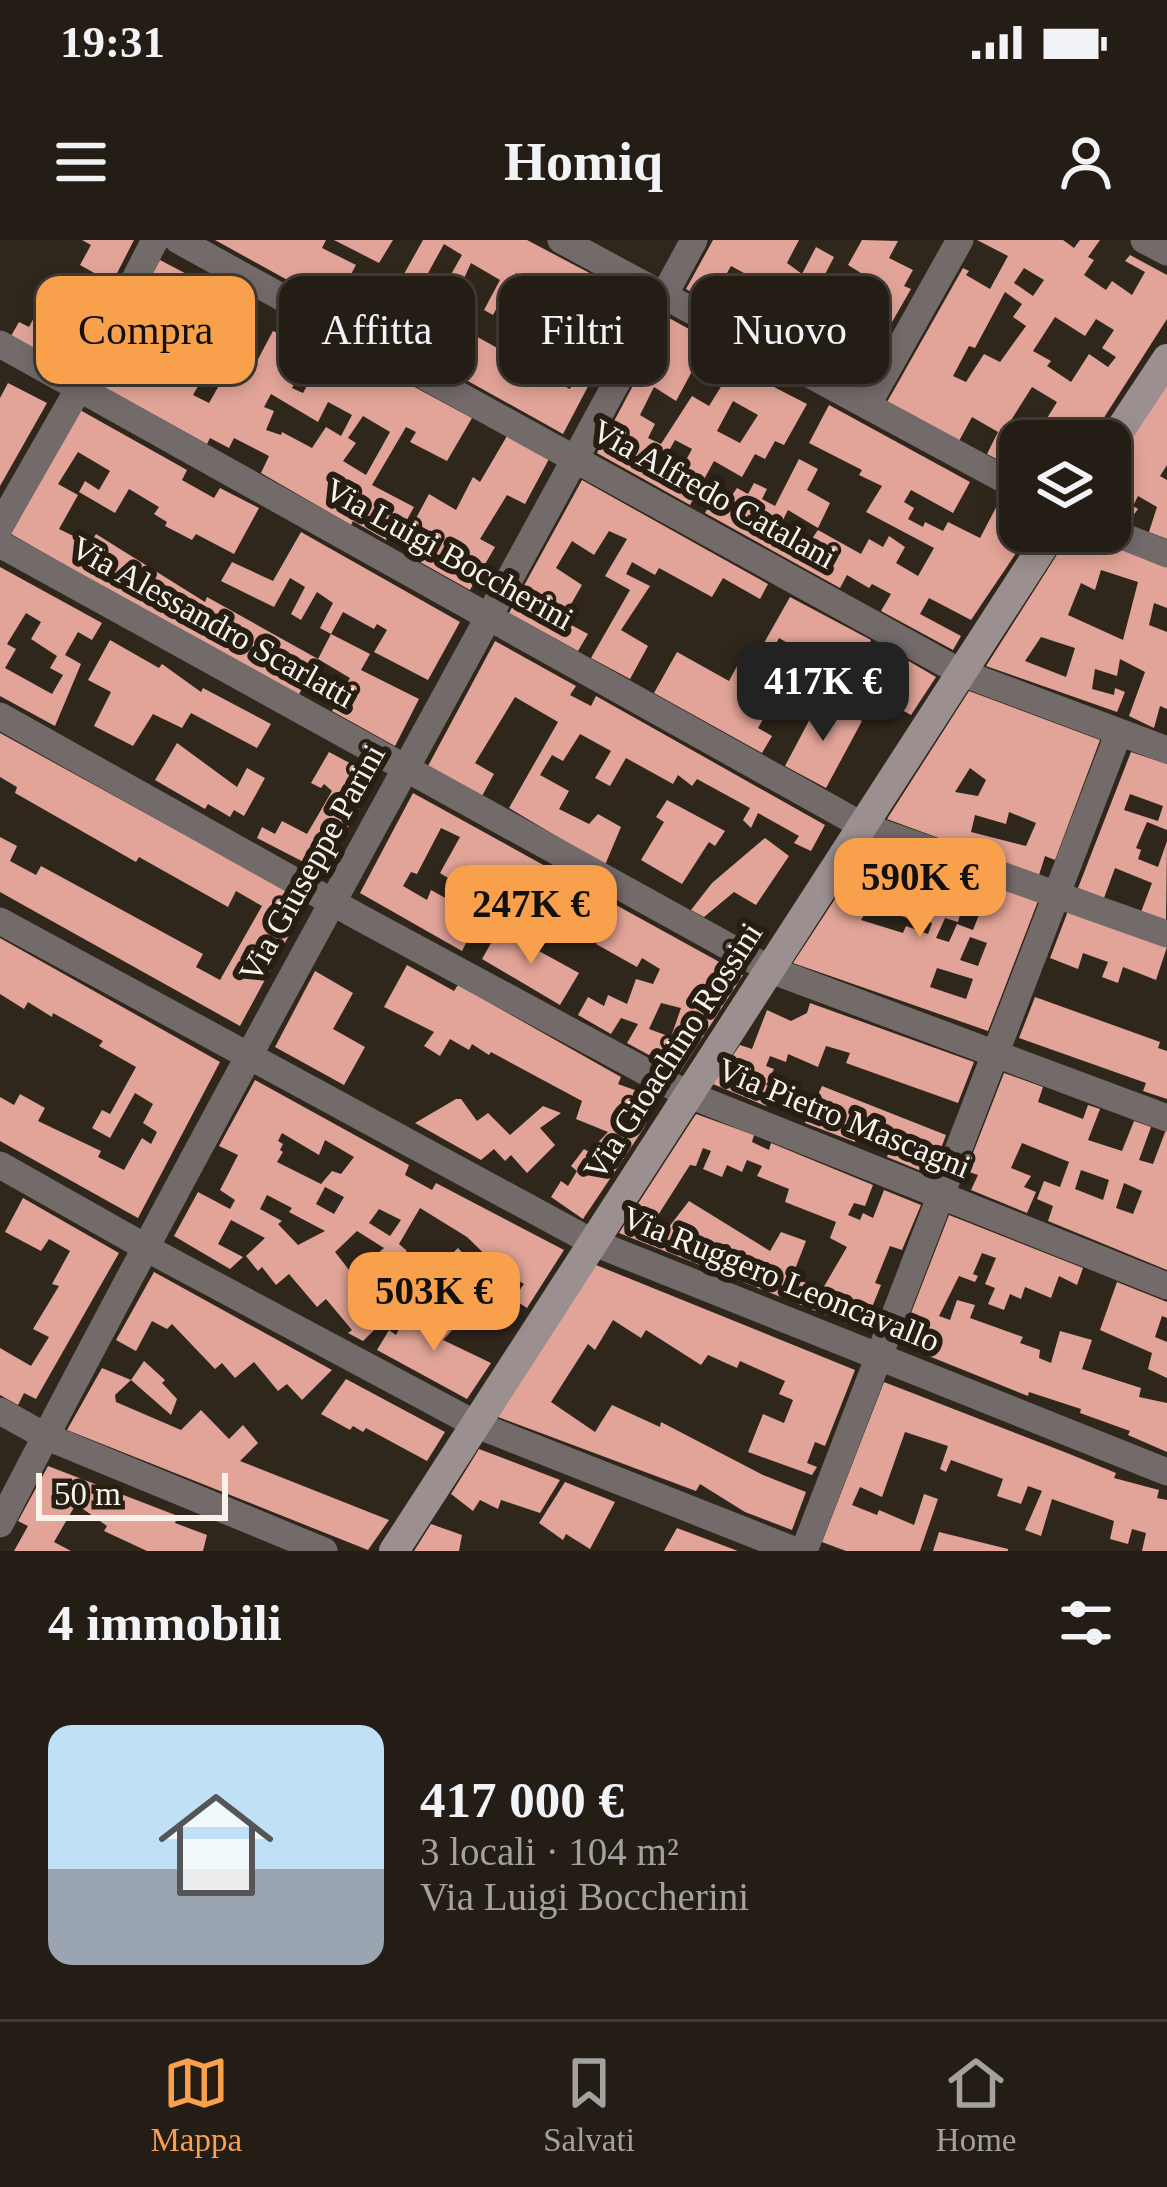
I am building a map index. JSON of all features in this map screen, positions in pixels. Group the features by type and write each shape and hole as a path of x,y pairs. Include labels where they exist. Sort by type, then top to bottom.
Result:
{"street":[{"path":"0,526 80,388 155,240"},
{"name":"Via Alfredo Catalani","path":"178,240 962,673 1167,750"},
{"path":"561,240 628,276"},
{"name":"Via Giuseppe Parini","path":"667,290 694,240"},
{"path":"868,404 960,240"},
{"path":"1144,240 1167,252"},
{"path":"667,297 999,476"},
{"name":"Via Luigi Boccherini","path":"0,344 863,826 1167,934"},
{"path":"1127,420 1167,359"},
{"name":"Via Giuseppe Parini","path":"0,1524 248,1053 617,384"},
{"path":"1131,539 1167,554"},
{"name":"Via Alessandro Scarlatti","path":"0,544 770,970 1167,1118"},
{"name":"Via Gioachino Rossini","path":"394,1551 1040,552"},
{"name":"Via Pietro Mascagni","path":"0,716 687,1094 1167,1286"},
{"path":"0,1165 476,1425 800,1551 1119,732"},
{"name":"Via Ruggero Leoncavallo","path":"0,921 592,1242 1167,1472"},
{"path":"0,1411 45,1436 324,1551"}],"building":[{"path":"82,240 134,240 116,276 100,276 80,265 91,245"},
{"path":"215,240 326,240 322,248 356,265 350,276 280,276"},
{"path":"334,240 393,240 379,263"},
{"path":"423,240 527,240 595,276 516,273 499,279 471,263 465,276 450,276 462,255 444,244 426,276 404,274"},
{"path":"713,240 799,240 787,263 802,274 816,247 834,257 824,276 749,276 731,266 725,276 693,276"},
{"path":"862,240 898,241 889,258 913,270 904,286 911,289 889,327 889,276 866,276 848,265"},
{"path":"977,240 1063,240 1074,248 1080,240 1100,240 1088,257 1094,260 1084,275 1106,290 1112,281 1132,295 1145,272 1125,261 1130,255 1167,275 1167,319 1102,420 1046,420 1057,402 1032,387 1011,420 999,420 999,460 987,454 998,432 972,417 959,441 887,402 963,268 969,271 966,275 990,289 1008,256","holes":["1024,268 1044,280 1033,296 1014,283","1005,292 1022,304 1013,317 1026,326 1000,362 984,354 966,382 953,376 969,346 975,348","1055,317 1085,336 1096,319 1114,330 1102,348 1116,357 1108,367 1089,354 1071,382 1047,366 1051,361 1033,351"]},
{"path":"160,260 190,276 151,276"},
{"path":"499,282 499,304 493,315 484,310"},
{"path":"36,314 36,350 11,336 19,322 29,327"},
{"path":"669,318 691,330 691,373 676,401 654,387 640,415 655,424 648,438 661,444 692,396 709,406 723,384 773,384 807,404 784,445 775,441 765,459 755,454 742,477 714,461 690,505 597,453 634,384 667,384","holes":["733,401 758,415 740,443 717,431","675,440 692,449 678,475 661,465"]},
{"path":"273,331 279,334 279,384 294,384 292,388 303,393 308,384 409,384 472,418 447,461 410,442 416,432 406,427 372,485 414,507 399,534 391,530 386,540 261,473 269,456 234,438 229,448 210,438 207,444 99,384 199,384 193,395 209,403 220,384 255,384 255,365","holes":["271,394 318,422 328,402 352,415 341,436 326,427 312,448 282,432 266,430 274,411 264,407","363,416 390,432 366,475 343,461 356,443 348,438"]},
{"path":"475,336 499,349 499,384 560,384 570,389 572,384 589,384 563,434 473,384"},
{"path":"8,383 47,403 0,486 0,398"},
{"path":"1167,384 1167,465 1160,476 1167,480 1167,539 1149,532 1157,507 1138,496 1133,506 1138,509 1131,519 1131,440"},
{"path":"829,405 970,482 953,513 911,490 904,502 914,508 908,519 923,527 925,522 943,531 948,522 980,538 999,502 999,552 1017,552 971,620 929,598 920,614 961,636 953,650 881,611 891,594 847,575 840,588 705,513 714,497 726,504 737,488 748,494 754,483 767,489 762,499 775,506 799,459 818,469 807,490 830,503 818,528 788,510 778,530 806,547 818,530 861,554 869,539 883,547 889,536 905,547 896,563 918,576 934,548 866,512 882,486 859,475 862,470 809,443"},
{"path":"80,410 187,470 182,480 214,498 220,488 259,508 234,554 196,534 192,540 165,526 167,522 154,514 159,507 129,489 115,513 79,492 85,481 99,490 110,471 78,452 58,484 78,495 59,529 90,544 96,534 205,602 207,597 318,659 297,698 11,534"},
{"path":"507,436 549,459 525,504 507,495 480,539 495,547 470,590 420,562 436,535 414,522 429,494 456,510 473,477 480,482"},
{"path":"582,480 768,584 760,599 723,578 712,597 659,568 655,575 632,562 626,574 650,586 621,630 648,646 630,679 591,658 630,590 605,576 627,539 609,531 594,555 572,541 556,568 582,585 562,620 588,634 578,651 509,613"},
{"path":"301,532 460,622 428,680 374,652 387,630 377,624 374,629 343,612 331,634 320,628 333,603 317,592 301,620 291,614 305,587 290,578 274,607 221,581 232,562 273,581"},
{"path":"1059,552 1127,552 1167,567 1167,608 1154,603 1149,625 1167,632 1167,709 1160,706 1154,728 1129,716 1145,672 1120,659 1117,676 1095,669 1092,689 1114,695 1115,688 1125,692 1117,712 986,666","holes":["1101,570 1138,582 1123,640 1068,615 1081,583 1095,590","1041,637 1075,648 1066,677 1025,661"]},
{"path":"0,567 102,623 92,640 78,632 65,655 81,664 55,726 0,696","holes":["26,613 41,622 31,639 57,656 50,668 63,675 52,694 5,668 16,649 7,644"]},
{"path":"790,597 871,640 858,666 885,681 900,656 936,677 911,715 825,668 813,690 800,683 813,658 779,638 765,665 783,674 777,684 749,667 738,685 771,705 758,728 772,736 762,753 654,693 677,652 729,681 744,653 755,659"},
{"path":"331,634 370,654 361,670 419,699 395,746 332,711 350,678 318,659"},
{"path":"110,640 159,668 162,664 201,692 203,688 271,724 257,748 191,713 182,728 153,714 133,746 94,726 111,692 88,680"},
{"path":"495,641 576,686 570,695 591,706 596,696 825,825 811,851 794,843 799,836 758,813 751,828 743,820 750,808 697,779 692,786 678,775 673,784 626,758 610,786 595,778 611,751 580,734 563,761 552,755 540,775 569,791 559,809 589,824 598,814 621,827 605,865 509,808 558,722 515,697 475,763 494,774 482,796 428,766"},
{"path":"969,691 1100,740 1055,860 1045,856 1039,875 887,819","holes":["970,768 986,780 978,796 955,792","1009,812 1036,823 1026,846 971,832 975,815 1006,824"]},
{"path":"820,700 862,721 826,788 785,766"},
{"path":"0,733 307,902 240,1026 0,892 0,837 17,846 10,861 36,875 41,866 203,954 196,967 220,980 262,906 236,891 228,907 139,857 136,862 15,793 17,787 0,777"},
{"path":"177,743 237,787 247,768 265,778 244,816 234,810 230,817 208,804 205,809 155,780"},
{"path":"329,752 376,777 323,872 257,838 262,827 275,834 282,821 307,834 332,791 324,784 321,788 311,783"},
{"path":"1131,752 1167,764 1167,830 1147,822 1136,848 1141,850 1138,859 1158,867 1167,841 1166,920 1141,912 1152,883 1115,868 1104,898 1078,888","holes":["1130,794 1163,806 1158,821 1124,810"]},
{"path":"413,793 743,975 680,1072 627,1043 638,1024 621,1018 611,1034 578,1015 588,997 604,1006 608,995 627,1004 636,979 653,984 660,969 642,958 637,967 596,944 600,938 466,865 456,883 440,873 460,837 441,828 417,874 411,872 403,886 427,900 431,890 479,917 462,951 360,893","holes":["661,1003 681,1008 671,1037 649,1029"]},
{"path":"667,800 725,831 715,846 709,842 682,884 641,860 664,822 656,817"},
{"path":"765,838 789,856 756,905 734,892 704,917 691,910 712,883"},
{"path":"880,843 963,874 956,893 935,886 928,906 960,915 958,922 945,918 936,938 949,942 957,924 973,930 991,884 1038,901 988,1031 793,963 846,882 864,888","holes":["871,904 932,923 928,934 906,926 903,933 861,920","970,937 987,943 978,966 960,960","937,968 973,979 966,999 930,987"]},
{"path":"1068,911 1167,947 1156,980 1123,967 1118,983 1102,977 1108,962 1083,953 1078,969 1050,958"},
{"path":"499,929 579,973 560,1005 482,959"},
{"path":"0,938 220,1062 138,1218 0,1141 0,1097 14,1105 20,1094 45,1108 38,1121 101,1151 98,1157 124,1170 142,1138 151,1144 157,1132 143,1123 153,1104 135,1093 110,1138 92,1128 102,1110 110,1114 136,1067 99,1046 103,1041 53,1013 52,1017 28,1002 24,1009 0,994"},
{"path":"407,965 454,991 458,985 621,1077 618,1084 654,1097 644,1128 583,1219 551,1197 561,1181 568,1186 577,1171 571,1166 584,1149 589,1152 608,1132 576,1119 582,1101 491,1052 472,1044 469,1050 450,1039 440,1056 424,1046 434,1032 384,1007"},
{"path":"315,971 353,993 333,1029 365,1047 344,1085 275,1047"},
{"path":"1035,997 1160,1042 1158,1048 1167,1051 1167,1099 1143,1091 1146,1083 1019,1038"},
{"path":"810,1003 974,1062 958,1103 846,1063 850,1053 826,1046 818,1067 788,1054 786,1062 770,1056 766,1066 774,1069 766,1085 775,1088 766,1106 713,1084 740,1045 752,1049 767,1010 791,1021 807,1013"},
{"path":"1004,1073 1043,1087 1038,1102 1083,1119 1088,1105 1100,1109 1088,1140 1122,1151 1134,1121 1151,1127 1139,1160 1153,1164 1167,1127 1167,1270 1048,1221 1053,1206 1037,1199 1044,1181 1060,1187 1069,1162 1022,1143 1011,1168 1031,1176 1024,1187 1036,1192 1027,1213 971,1190 978,1175 966,1171","holes":["1081,1170 1109,1180 1103,1200 1075,1189","1124,1183 1142,1191 1133,1214 1116,1208"]},
{"path":"255,1080 409,1165 405,1175 432,1190 436,1183 564,1250 527,1308 513,1299 524,1284 504,1273 467,1237 420,1208 399,1244 407,1251 373,1282 386,1297 422,1264 432,1273 363,1341 348,1333 352,1330 326,1299 317,1307 289,1274 276,1285 262,1267 258,1271 246,1256 265,1238 231,1220 218,1244 243,1257 230,1269 174,1236 198,1192 230,1209 235,1200 220,1190 238,1155 219,1146","holes":["282,1133 319,1155 325,1140 354,1157 341,1174 332,1171 321,1184 277,1162 283,1152 278,1141","325,1187 344,1197 334,1214 316,1204","267,1195 325,1231 298,1245 278,1224 282,1221 260,1209","379,1209 401,1220 390,1236 369,1223","357,1231 384,1248 353,1275 335,1252"]},
{"path":"822,1086 946,1135 931,1175 887,1157 896,1132 863,1121 855,1142 805,1123"},
{"path":"461,1099 477,1121 488,1113 510,1135 543,1106 561,1113 540,1128 555,1145 527,1173 511,1155 505,1161 494,1149 481,1160 415,1123"},
{"path":"696,1114 754,1135 752,1142 769,1150 771,1143 873,1185 865,1206 854,1203 848,1215 860,1220 863,1213 873,1218 884,1190 921,1205 902,1250 890,1246 866,1322 856,1318 854,1326 619,1233","holes":["703,1148 711,1151 703,1169 722,1177 727,1165 742,1172 747,1160 762,1166 757,1176 789,1189 785,1202 836,1222 830,1238 847,1247 822,1290 792,1277 806,1241 781,1232 770,1251 689,1201 665,1232 653,1223 690,1165 696,1166"]},
{"path":"23,1198 119,1253 36,1399 24,1393 18,1405 0,1395 0,1348 31,1366 49,1337 33,1329 59,1286 52,1284 70,1251 49,1239 41,1251 5,1232"},
{"path":"949,1215 1083,1268 1077,1285 1059,1276 1051,1298 1025,1287 1021,1299 1010,1294 1004,1310 988,1304 995,1288 985,1284 996,1258 982,1253 973,1274 978,1276 975,1282 959,1276 939,1316 950,1320 957,1300 975,1305 970,1318 1023,1337 1020,1343 1040,1350 1039,1358 1051,1363 1060,1331 1092,1340 1082,1369 1141,1388 1139,1397 1167,1403 1167,1452 1128,1435 1130,1431 1080,1413 1081,1409 1029,1392 1028,1396 899,1344"},
{"path":"458,1248 470,1261 460,1273 485,1294 475,1306 432,1273"},
{"path":"596,1265 855,1370 825,1446 815,1442 807,1463 817,1467 812,1475 748,1452 763,1414 784,1423 793,1400 779,1394 785,1381 740,1361 737,1368 708,1355 701,1365 646,1330 641,1338 613,1320 595,1350 588,1344 551,1402 595,1432 612,1405 660,1427 661,1422 806,1492 792,1530 745,1512 700,1484 696,1491 498,1417"},
{"path":"154,1272 332,1370 302,1400 287,1384 278,1391 254,1362 235,1378 222,1363 215,1369 172,1324 167,1329 152,1321 136,1351 116,1340"},
{"path":"1117,1282 1167,1302 1167,1318 1162,1316 1155,1337 1167,1342 1167,1378 1148,1369 1152,1353 1100,1330"},
{"path":"420,1309 454,1328 443,1340 491,1363 467,1399 377,1350 389,1330 396,1335 405,1317 414,1322"},
{"path":"144,1361 177,1399 171,1415 131,1380"},
{"path":"102,1368 131,1380 115,1395 116,1402 181,1430 201,1410 229,1439 243,1425 258,1443 240,1461 389,1520 368,1550 67,1430"},
{"path":"346,1379 445,1432 427,1461 366,1428 350,1430 321,1414"},
{"path":"884,1382 1116,1473 1114,1478 1159,1490 1157,1498 1167,1500 1167,1551 1142,1551 1146,1533 1132,1529 1128,1544 1110,1539 1114,1521 1052,1499 1041,1536 1025,1530 1042,1491 1028,1486 1021,1504 997,1496 1003,1479 951,1460 946,1472 940,1469 948,1446 905,1432 882,1497 860,1487 852,1505 914,1525 924,1494 938,1499 920,1551 846,1551 822,1542"},
{"path":"479,1449 560,1480 540,1513 501,1500 498,1509 480,1500 473,1511 451,1494"},
{"path":"48,1466 178,1516 175,1523 207,1535 203,1551 147,1551 104,1531 107,1526 76,1504 54,1542 71,1551 14,1551 28,1526 18,1521"},
{"path":"565,1482 615,1502 590,1549 566,1534 563,1540 539,1523"},
{"path":"431,1524 462,1535 459,1551 414,1551"},
{"path":"677,1528 738,1551 664,1551"},
{"path":"939,1532 1008,1549 1008,1551 933,1551"}]}
